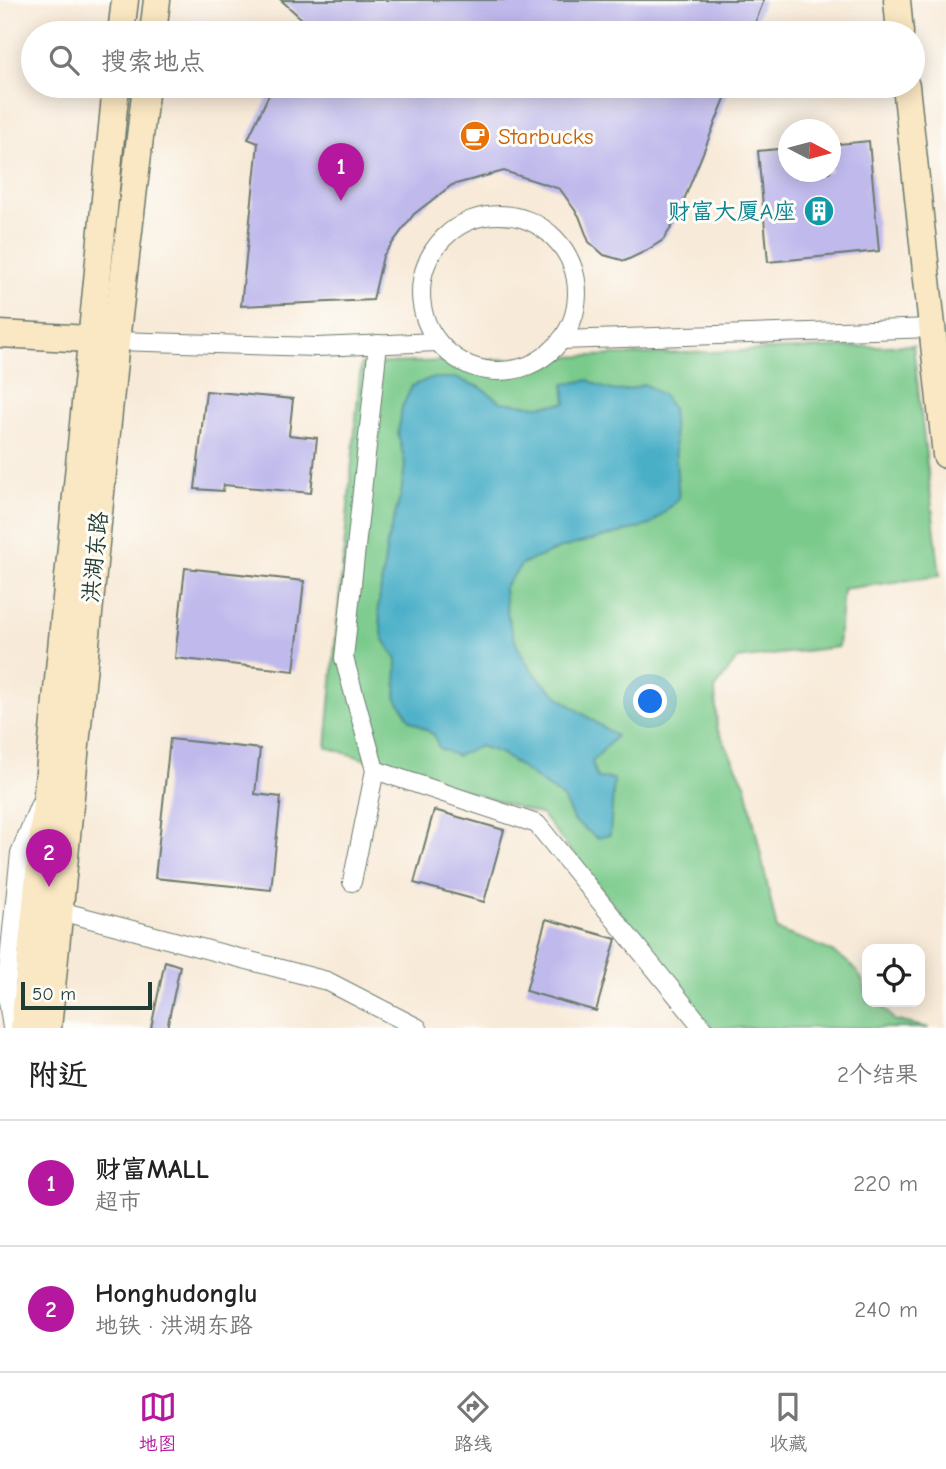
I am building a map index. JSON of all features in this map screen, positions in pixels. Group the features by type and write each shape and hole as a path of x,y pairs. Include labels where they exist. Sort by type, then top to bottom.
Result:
{"main road":[{"path":"122,21 125,0"},
{"path":"154,21 157,0"},
{"path":"897,0 899,21"},
{"name":"洪湖东路","path":"48,1028 60,911 103,340 115,98"},
{"name":"洪湖东路","path":"24,1028 48,783 103,340 144,98"},
{"path":"908,98 940,327 946,455"},
{"path":"0,334 103,340"}],"street":[{"path":"505,215 529,221 551,234 567,254 576,278 576,303 569,329 553,350 531,365 506,372 480,370 456,359 437,342 425,318 421,293 425,267 437,245 456,228 479,217 505,215"},
{"path":"561,340 940,327"},
{"path":"103,340 317,347 437,342"},
{"path":"352,882 375,770 344,658 378,344"},
{"path":"375,770 537,824 704,1028"},
{"path":"12,1028 6,988 20,853 48,783"},
{"path":"60,911 327,981 418,1028"},
{"path":"53,978 61,1028"}],"green space":[{"path":"913,345 940,576 843,589 838,647 737,659 715,689 717,728 746,786 777,930 821,947 848,962 862,980 862,1007 883,1007 894,1020 929,1028 712,1028 542,815 326,747 361,364"}],"water":[{"path":"431,378 455,378 480,387 501,402 539,406 566,403 564,384 589,380 603,388 616,391 644,384 663,395 672,408 679,499 650,525 561,548 522,564 504,588 508,617 515,641 525,661 554,692 616,736 592,762 597,778 614,779 610,835 597,838 574,821 563,798 502,754 480,746 457,756 439,748 434,735 410,720 396,697 397,660 383,638 378,608 387,543 401,494 405,464 398,433 402,407 412,386"}],"building":[{"path":"281,0 764,0 756,21 303,20"},
{"path":"267,98 725,98 675,222 663,240 646,251 625,261 604,255 589,242 579,216 560,189 504,171 452,185 414,214 383,256 373,300 241,306 258,143 248,139"},
{"name":"财富大厦A座","path":"869,141 879,251 768,262 758,151 778,149 778,182 841,182 841,144"},
{"path":"206,391 293,399 289,435 317,438 311,493 224,485 223,491 195,489"},
{"path":"185,568 304,581 294,671 175,658"},
{"path":"170,739 260,749 255,794 281,797 271,890 155,878"},
{"path":"434,810 504,830 484,902 414,883"},
{"path":"546,919 616,939 596,1011 526,991"},
{"path":"165,961 180,966 167,1028 151,1028"}],"place":[{"name":"Starbucks","path":"475,136"},
{"name":"财富MALL","path":"341,201"},
{"name":"财富大厦A座","path":"819,211"},
{"name":"Honghudonglu","path":"49,887"}]}
